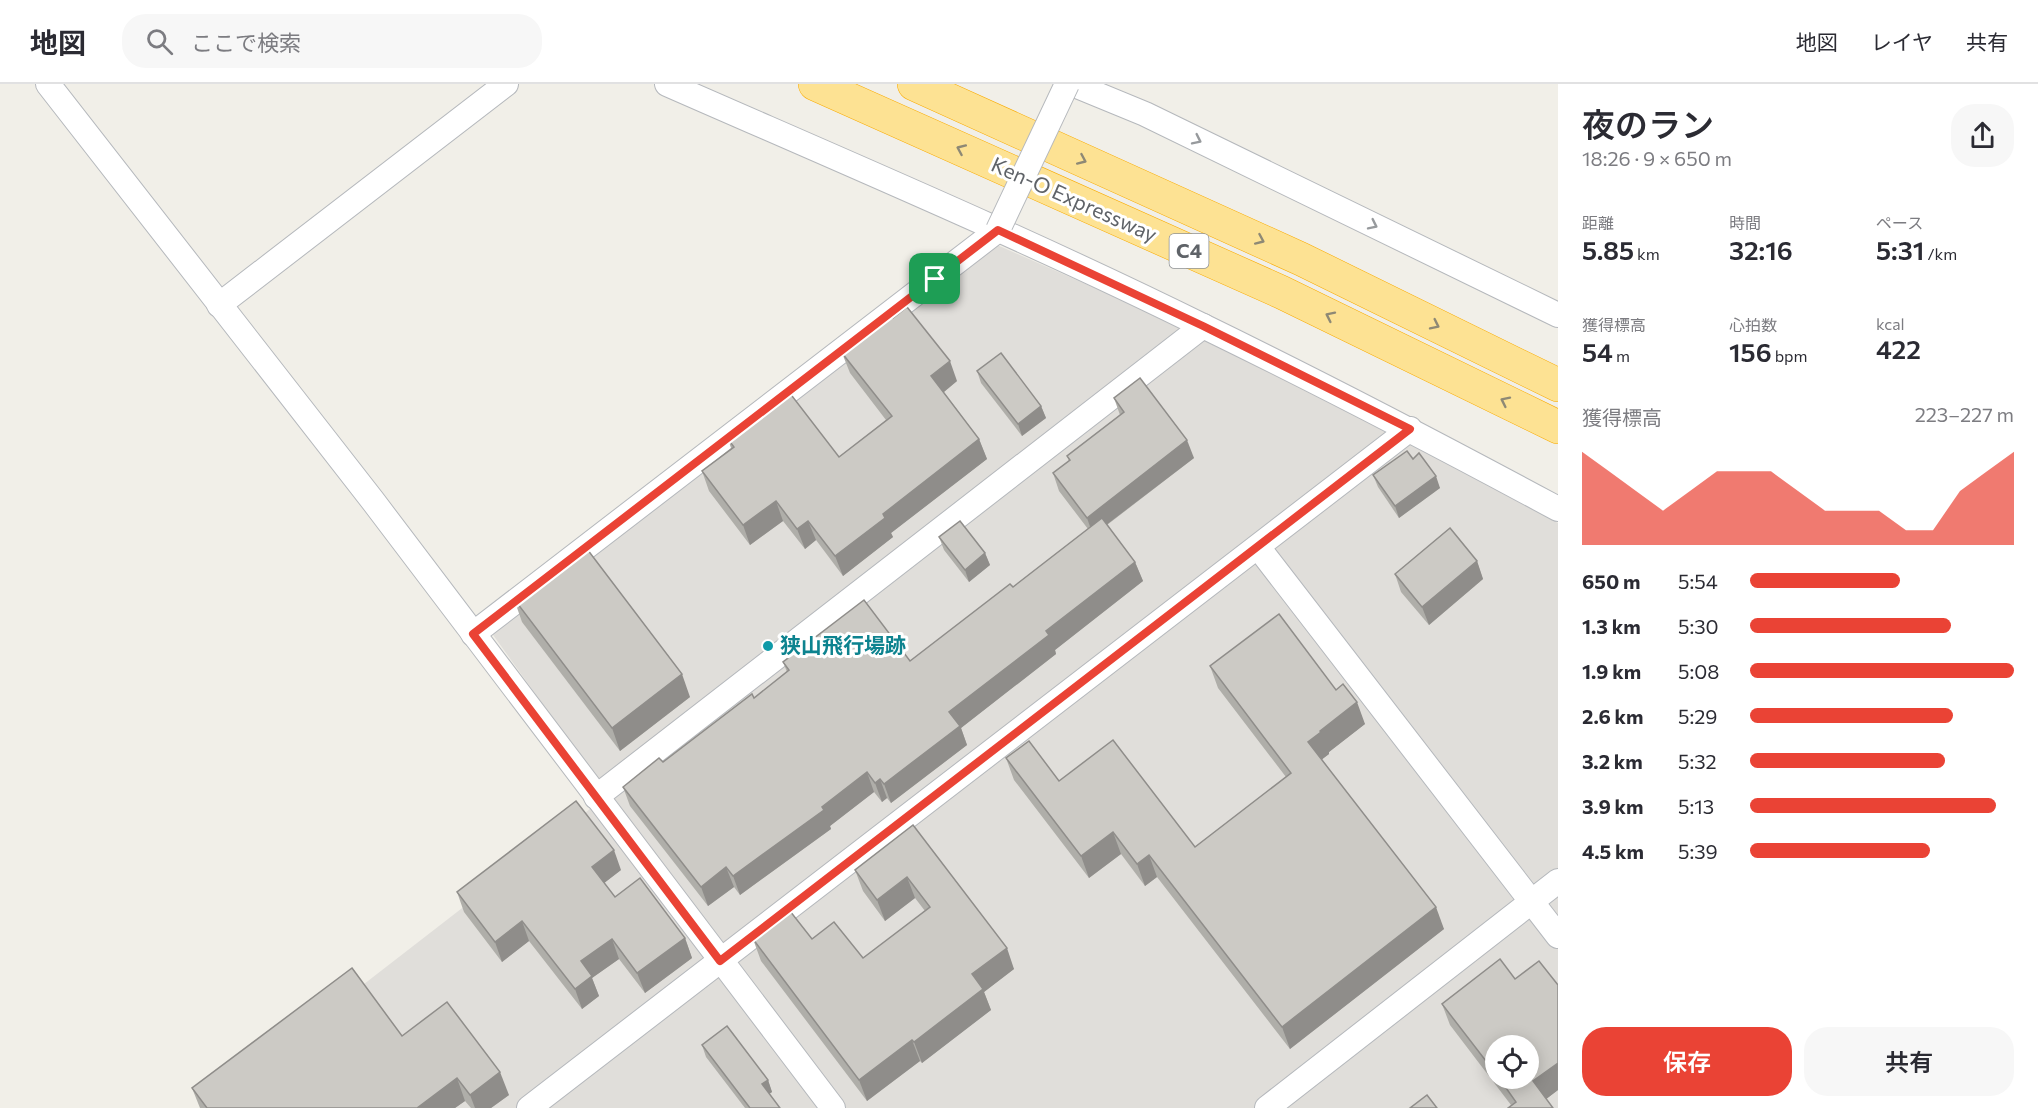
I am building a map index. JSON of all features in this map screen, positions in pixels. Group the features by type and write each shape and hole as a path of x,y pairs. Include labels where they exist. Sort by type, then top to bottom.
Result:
{"highway":[{"name":"Ken-O Expressway","path":"815,84 1281,292 1558,427"},
{"name":"Ken-O Expressway","path":"914,84 1301,259 1558,385"}],"street":[{"path":"48,84 373,501 833,1108"},
{"path":"219,305 506,84"},
{"path":"667,84 998,230 1203,326 1410,429 1558,509"},
{"path":"473,634 998,230 1066,84"},
{"path":"1072,84 1145,114 1558,315"},
{"path":"596,797 1203,326"},
{"path":"529,1108 1410,429"},
{"path":"1257,547 1558,936"},
{"path":"1267,1108 1558,881"}],"shaded area":[{"path":"995,244 1208,338 1466,471 1558,523 1558,1108 204,1108 608,795 491,632"}],"building":[{"path":"907,307 950,361 931,376 979,439 883,514 885,518 835,556 808,521 797,529 776,501 743,525 702,471 734,447 728,439 789,392 839,457 892,416 842,353 890,315 893,318"},
{"path":"1001,353 1041,406 1018,424 977,371"},
{"path":"1140,378 1187,440 1087,518 1053,473 1070,460 1067,456 1124,412 1114,398"},
{"path":"1407,451 1413,459 1419,453 1436,476 1395,506 1373,475"},
{"path":"1102,518 1135,562 1046,631 1049,635 949,712 960,726 884,784 880,779 875,783 867,772 822,807 824,810 733,876 726,867 701,887 623,787 659,758 663,762 752,694 754,698 789,670 783,662 864,600 910,661 1010,584 1013,587"},
{"path":"960,521 985,553 965,570 939,537"},
{"path":"1450,528 1477,561 1422,607 1395,574"},
{"path":"584,545 682,674 612,728 514,599"},
{"path":"1279,614 1336,690 1343,684 1357,702 1308,742 1436,907 1282,1027 1149,855 1137,864 1113,832 1081,856 1006,758 1029,741 1059,781 1113,740 1195,847 1291,773 1210,666"},
{"path":"576,801 614,850 592,867 615,897 640,878 685,938 637,973 612,939 581,961 592,976 575,989 522,921 495,942 457,892"},
{"path":"913,825 1007,948 972,974 983,989 914,1042 912,1040 859,1080 753,939 790,911 812,939 834,922 863,958 930,907 907,877 877,900 855,870"},
{"path":"1500,959 1515,979 1539,961 1558,985 1558,1063 1539,1077 1539,1035 1485,1035 1485,1060 1442,1004"},
{"path":"352,968 402,1036 447,1002 500,1072 470,1095 457,1078 417,1108 207,1108 192,1088"},
{"path":"727,1026 768,1080 762,1084 780,1108 750,1108 702,1045"},
{"path":"1507,1089 1539,1089 1553,1108 1508,1108 1516,1102"},
{"path":"1427,1095 1437,1108 1410,1108"}],"place":[{"name":"狭山飛行場跡","path":"768,646"}],"route":[{"path":"998,230 1203,326 1410,429 720,961 473,634 935,279 998,230"}]}
